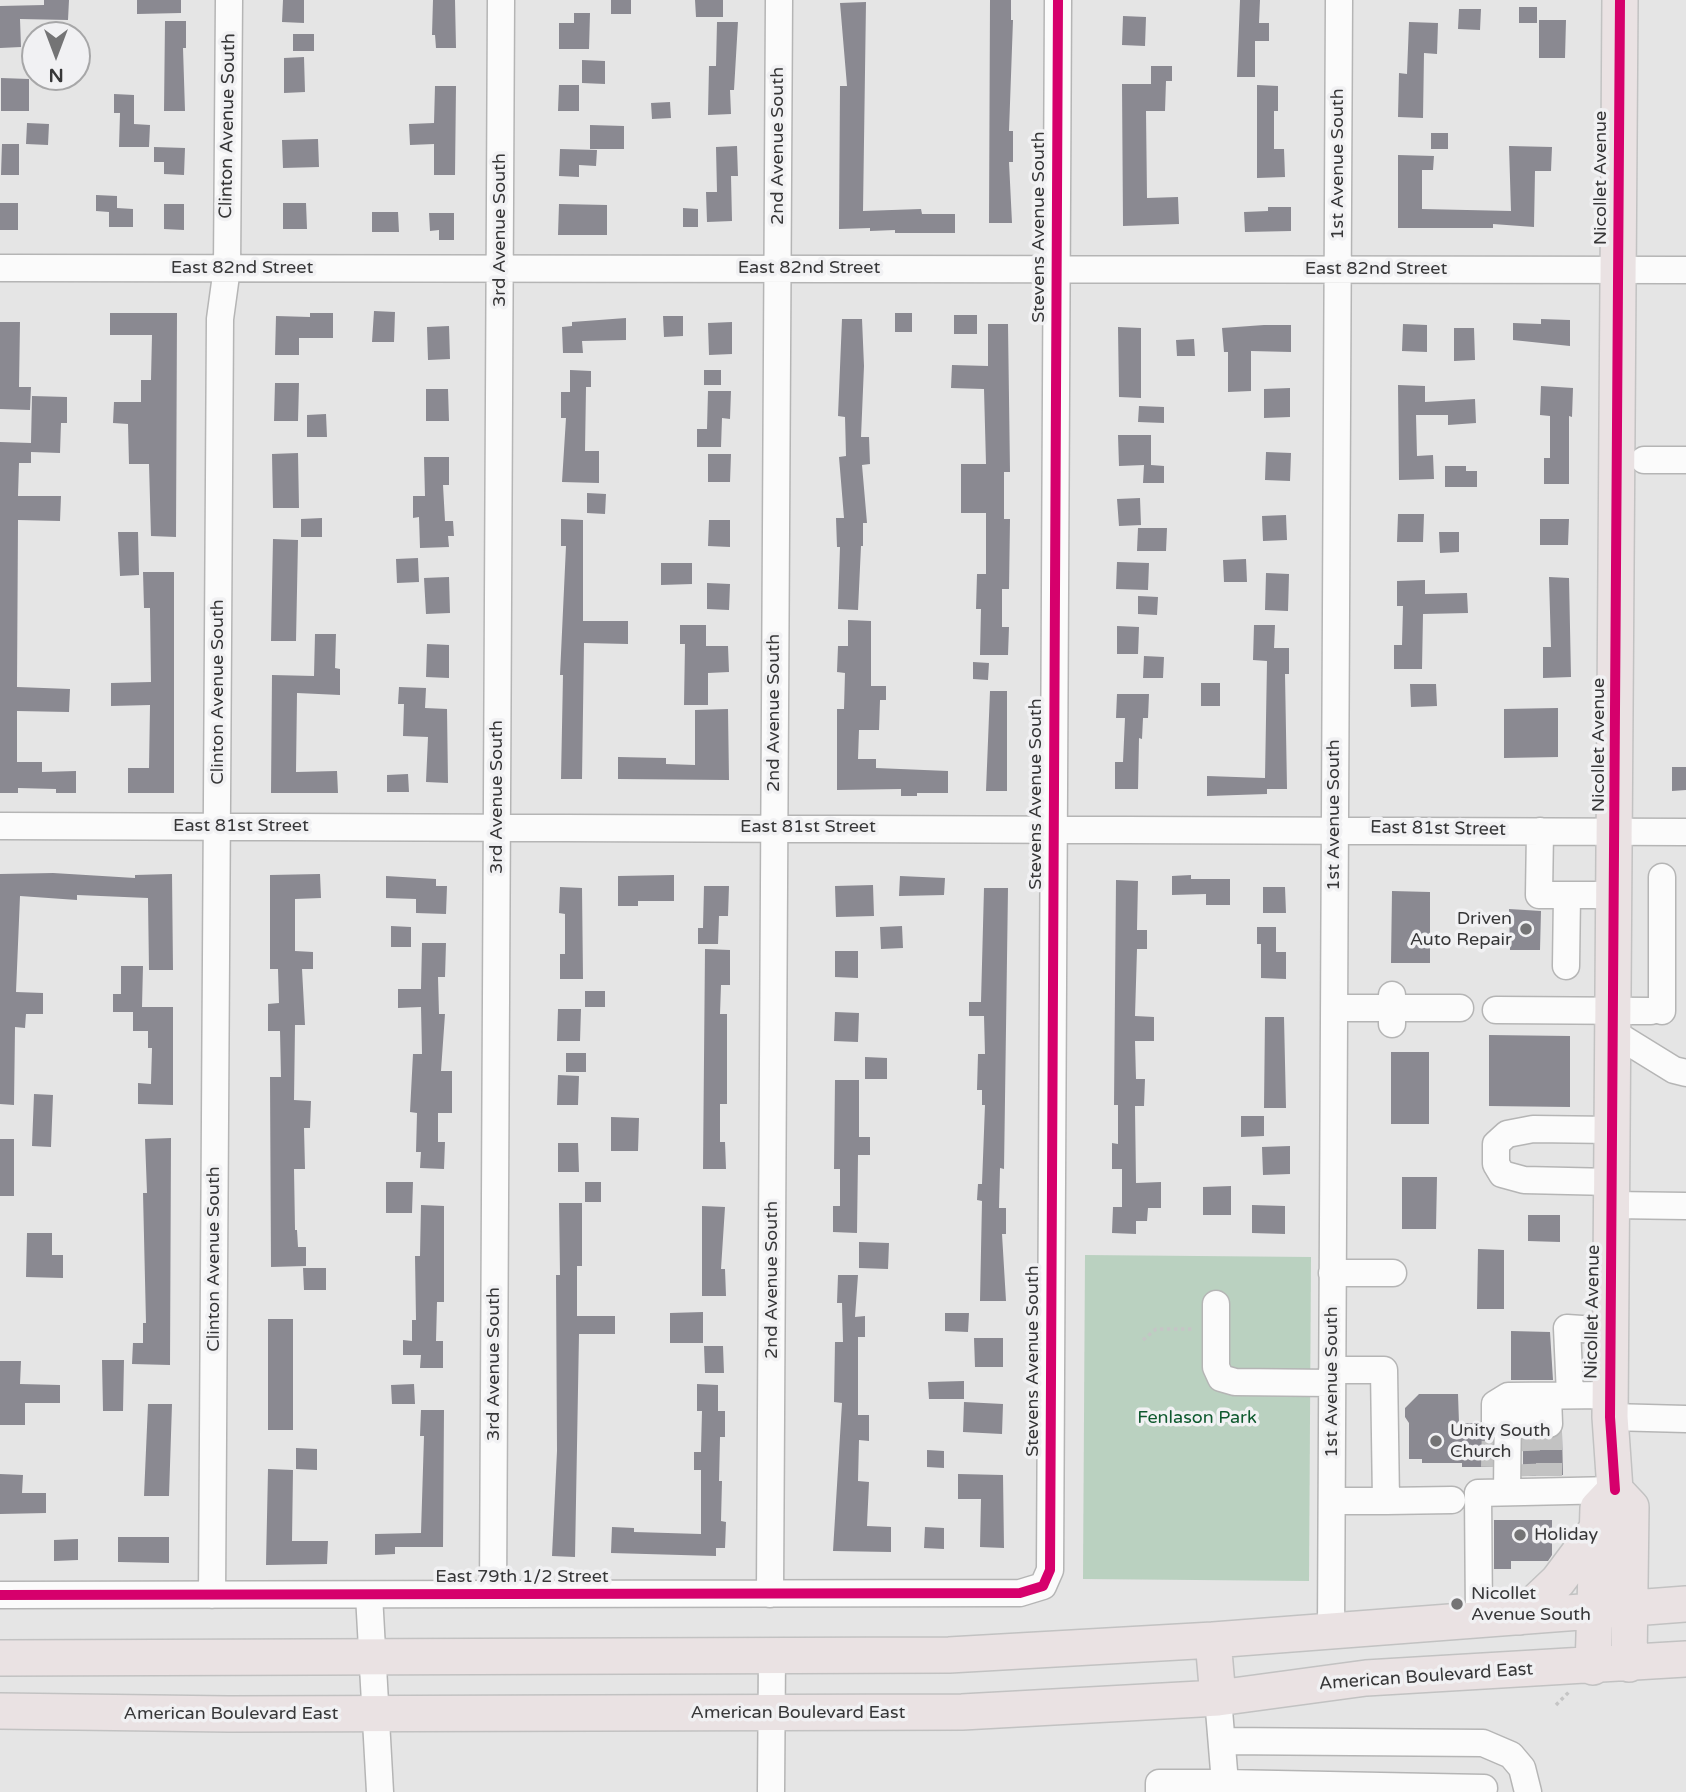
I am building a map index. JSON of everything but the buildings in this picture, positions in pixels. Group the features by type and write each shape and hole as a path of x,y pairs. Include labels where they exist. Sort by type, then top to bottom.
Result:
{"main road":[{"name":"Nicollet Avenue","path":"1620,0 1616,895 1610,1406 1615,1490 1631,1507 1629,1664"},
{"path":"1582,1678 1594,1612 1598,1508 1615,1490"},
{"path":"1520,1617 1558,1581 1597,1529"},
{"path":"0,1658 949,1655 1213,1640 1594,1612 1630,1606 1686,1604"},
{"path":"1213,1640 1218,1698"},
{"name":"American Boulevard East","path":"0,1711 377,1714 962,1712 1218,1698 1366,1678 1582,1678 1629,1664 1686,1659"}],"street":[{"name":"Clinton Avenue South","path":"212,1595 220,319 227,268 229,0"},
{"name":"3rd Avenue South","path":"493,1594 501,0"},
{"name":"2nd Avenue South","path":"770,1594 779,0"},
{"name":"Stevens Avenue South","path":"1043,1586 1049,1570 1058,0"},
{"name":"1st Avenue South","path":"1331,1630 1339,0"},
{"name":"East 82nd Street","path":"0,268 1686,270"},
{"path":"1644,460 1686,460"},
{"name":"East 81st Street","path":"0,825 1334,828 1686,832"},
{"path":"1540,831 1529,895 1616,895"},
{"path":"1496,1010 1614,1023 1657,1011 1662,877"},
{"path":"1566,966 1567,895"},
{"path":"1334,1008 1460,1009"},
{"path":"1614,1023 1674,1070 1686,1073"},
{"path":"1613,1130 1533,1129 1507,1134 1496,1144 1496,1164 1502,1174 1524,1180 1686,1206"},
{"path":"1332,1273 1393,1273"},
{"path":"1216,1304 1216,1367 1221,1378 1235,1382 1384,1370 1386,1502"},
{"path":"1479,1620 1538,1396 1567,1328 1611,1331"},
{"path":"1538,1396 1538,1424"},
{"path":"1495,1424 1495,1404 1538,1396 1686,1419"},
{"path":"1516,1485 1615,1490"},
{"path":"1332,1501 1452,1500"},
{"name":"East 79th 1/2 Street","path":"0,1595 1020,1593 1043,1586"},
{"path":"369,1595 370,1656 377,1714 380,1792"},
{"path":"771,1792 772,1654"},
{"path":"1218,1698 1225,1783"},
{"path":"1222,1741 1483,1743 1511,1755 1522,1768 1528,1792"},
{"path":"1159,1792 1159,1783 1484,1790 1483,1743"}],"path":[{"path":"1143,1340 1156,1329 1203,1329"},
{"path":"1556,1705 1582,1678"}],"green space":[{"name":"Fenlason Park","path":"1085,1255 1311,1257 1309,1581 1083,1579"}],"tunnel":[{"path":"1494,1467 1495,1424"},
{"path":"1549,1424 1549,1476"},
{"path":"1526,1425 1528,1476"}],"cycle path":[{"path":"0,1595 1020,1593 1043,1586 1050,1570 1058,0"},
{"path":"1615,1490 1610,1417 1620,0"}],"place":[{"name":"Driven Auto Repair","path":"1526,929"},
{"name":"Unity South Church","path":"1436,1441"},
{"name":"Holiday","path":"1520,1535"},
{"name":"Nicollet Avenue South","path":"1457,1604"}]}
